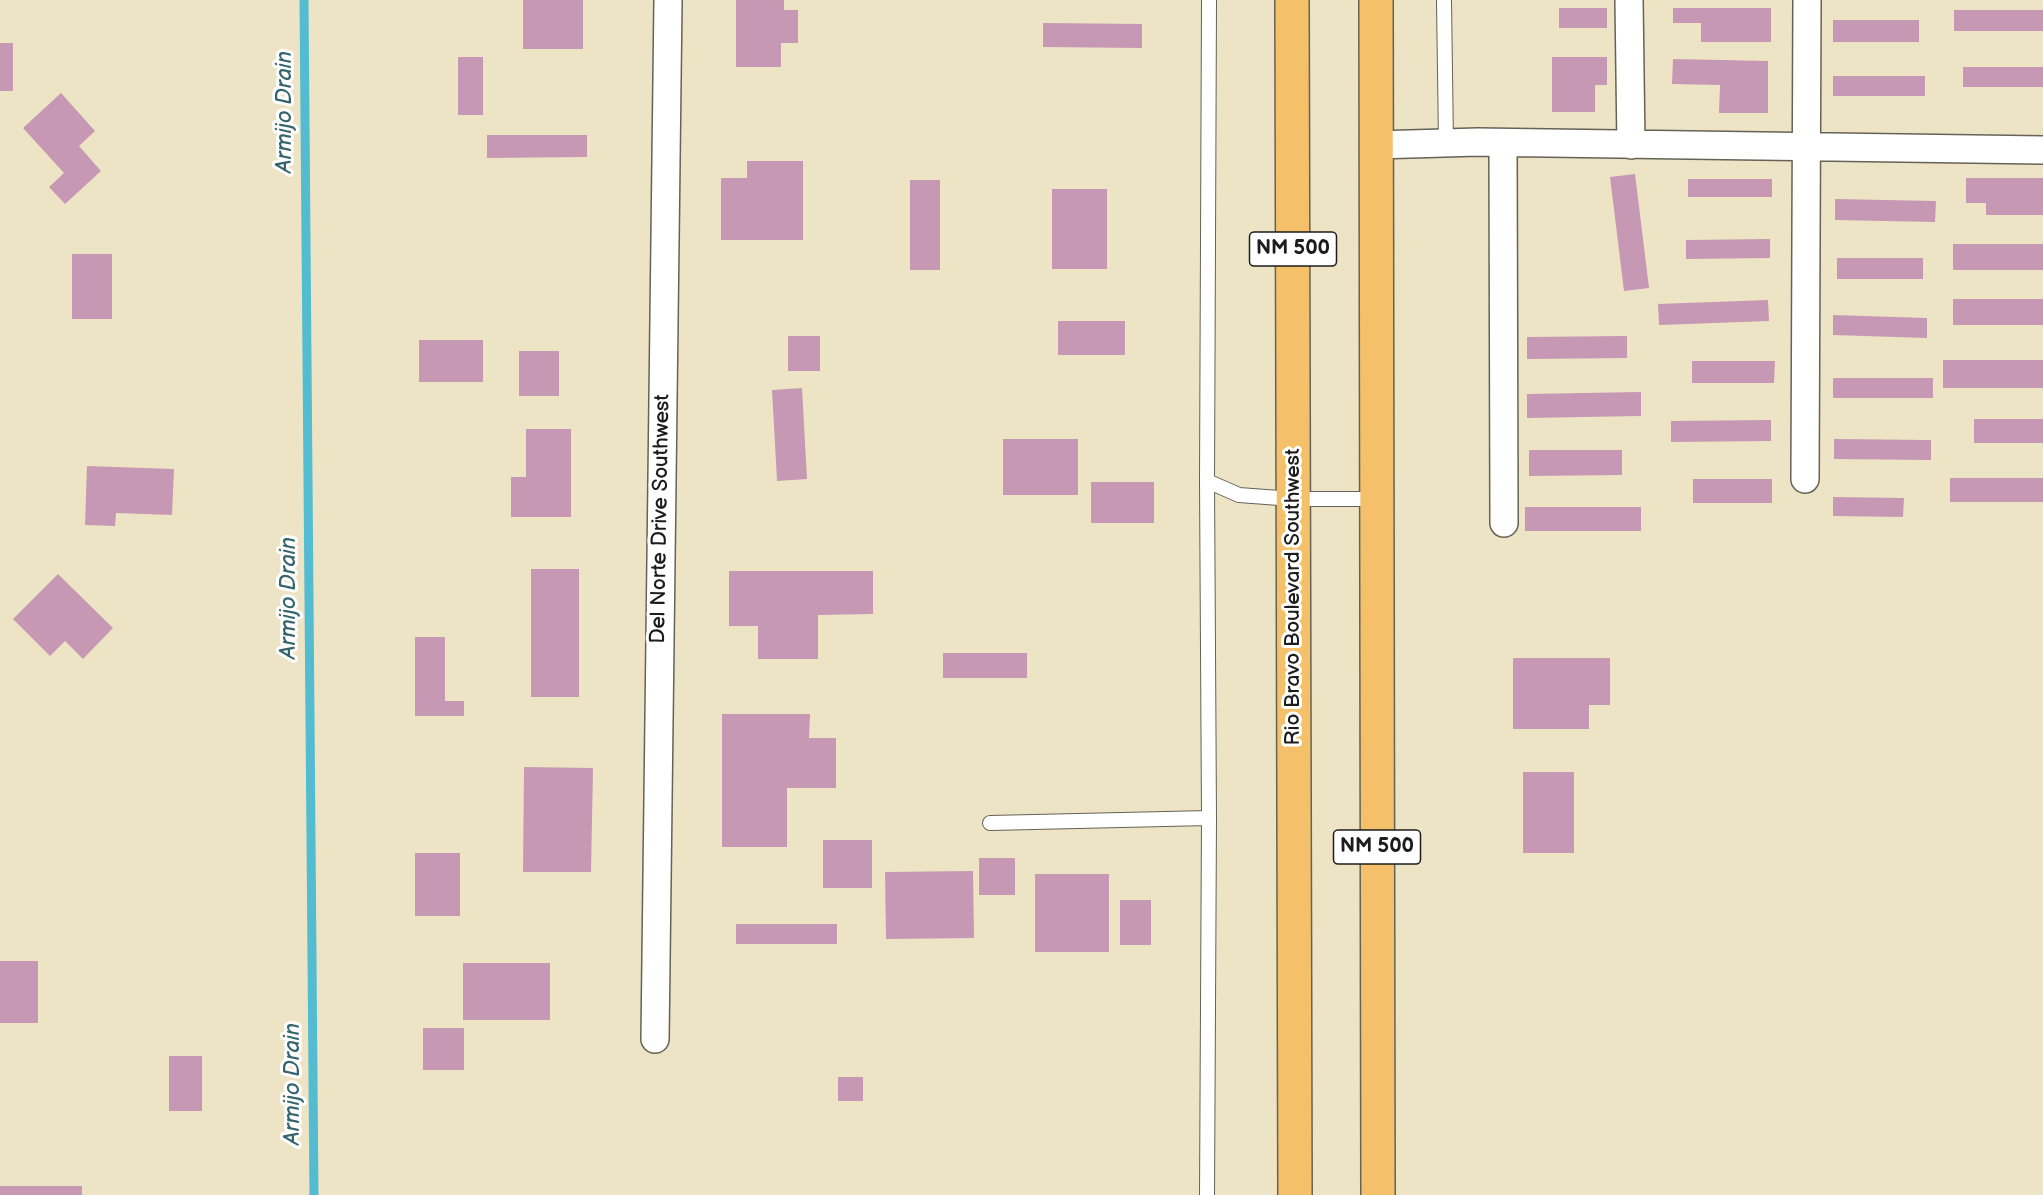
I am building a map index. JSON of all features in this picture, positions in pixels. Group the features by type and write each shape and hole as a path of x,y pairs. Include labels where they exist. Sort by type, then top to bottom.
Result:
{"main road":[{"name":"Rio Bravo Boulevard Southwest","path":"1292,0 1295,1195"},
{"name":"NM 500","path":"1376,0 1378,1195"}],"street":[{"name":"Del Norte Drive Southwest","path":"655,1039 668,0"},
{"path":"1629,0 1630,145"},
{"path":"1805,479 1807,0"},
{"path":"1376,145 1503,143 2043,150"},
{"path":"1503,143 1503,523"}],"lane":[{"path":"1207,1195 1209,0"},
{"path":"1444,0 1446,143"},
{"path":"1207,481 1239,495 1293,499 1377,499"},
{"path":"990,823 1209,818"}],"building":[{"path":"523,0 583,0 583,49 523,49"},
{"path":"736,0 784,0 784,10 798,10 798,43 781,43 781,67 736,67"},
{"path":"1559,8 1607,8 1607,28 1559,28"},
{"path":"1673,8 1771,8 1771,42 1701,42 1701,23 1673,23"},
{"path":"1954,10 2043,10 2043,31 1954,31"},
{"path":"1833,20 1919,20 1919,42 1833,42"},
{"path":"1043,23 1142,24 1142,48 1043,47"},
{"path":"0,43 13,43 13,91 0,91"},
{"path":"458,57 483,57 483,115 458,115"},
{"path":"1552,57 1607,57 1607,85 1595,85 1595,112 1552,112"},
{"path":"1673,59 1768,61 1768,113 1719,113 1720,85 1672,84"},
{"path":"1963,67 2043,67 2043,87 1963,87"},
{"path":"1833,76 1925,76 1925,96 1833,96"},
{"path":"61,93 95,131 79,146 101,171 65,204 49,187 64,173 23,128"},
{"path":"487,135 587,135 587,157 487,158"},
{"path":"747,161 803,161 803,240 721,240 721,178 747,178"},
{"path":"1635,174 1649,288 1624,291 1610,177"},
{"path":"1966,178 2043,178 2043,215 1986,215 1986,203 1966,203"},
{"path":"1688,179 1772,179 1772,197 1688,197"},
{"path":"910,180 940,180 940,270 910,270"},
{"path":"1052,189 1107,189 1107,269 1052,269"},
{"path":"1835,199 1936,201 1935,222 1835,220"},
{"path":"1770,239 1770,258 1686,259 1686,240"},
{"path":"1953,244 2043,244 2043,270 1953,270"},
{"path":"72,254 112,254 112,319 72,319"},
{"path":"1837,258 1923,258 1923,279 1837,279"},
{"path":"1953,299 2043,299 2043,325 1953,325"},
{"path":"1768,300 1769,321 1659,325 1658,304"},
{"path":"1833,315 1927,318 1927,338 1833,335"},
{"path":"1058,321 1125,321 1125,355 1058,355"},
{"path":"788,336 820,336 820,371 788,371"},
{"path":"1627,336 1627,358 1527,359 1527,337"},
{"path":"419,340 483,340 483,382 419,382"},
{"path":"519,351 559,351 559,396 519,396"},
{"path":"1943,360 2043,360 2043,388 1943,388"},
{"path":"1692,361 1775,361 1774,383 1692,383"},
{"path":"1833,378 1933,378 1933,398 1833,398"},
{"path":"802,388 807,479 777,481 772,390"},
{"path":"1641,392 1641,416 1527,418 1527,394"},
{"path":"1974,419 2043,419 2043,443 1974,443"},
{"path":"1771,420 1771,441 1671,442 1671,421"},
{"path":"526,429 571,429 571,517 511,517 511,477 526,477"},
{"path":"1003,439 1078,439 1078,495 1003,495"},
{"path":"1834,439 1931,440 1931,460 1834,459"},
{"path":"1529,450 1622,450 1622,475 1529,476"},
{"path":"87,466 174,469 172,515 116,513 115,526 85,525"},
{"path":"1950,478 2043,478 2043,502 1950,502"},
{"path":"1693,479 1772,479 1772,503 1693,503"},
{"path":"1091,482 1154,482 1154,523 1091,523"},
{"path":"1833,497 1904,498 1903,517 1833,516"},
{"path":"1525,507 1641,507 1641,531 1525,531"},
{"path":"531,569 579,569 579,697 531,697"},
{"path":"729,571 873,571 873,614 818,615 818,659 758,659 758,626 729,626"},
{"path":"58,574 113,628 83,659 65,641 50,656 13,619"},
{"path":"415,637 445,637 445,701 464,701 464,716 415,716"},
{"path":"943,653 1027,653 1027,678 943,678"},
{"path":"1513,658 1610,658 1610,705 1589,705 1589,729 1513,729"},
{"path":"722,714 810,714 809,738 836,738 836,788 787,788 787,847 722,847"},
{"path":"524,767 593,768 591,872 523,872"},
{"path":"1523,772 1574,772 1574,853 1523,853"},
{"path":"823,840 872,840 872,888 823,888"},
{"path":"415,853 460,853 460,916 415,916"},
{"path":"979,858 1015,858 1015,895 979,895"},
{"path":"973,871 974,938 886,939 885,872"},
{"path":"1035,874 1109,874 1109,952 1035,952"},
{"path":"1120,900 1151,900 1151,945 1120,945"},
{"path":"736,924 837,924 837,944 736,944"},
{"path":"0,961 38,961 38,1023 0,1023"},
{"path":"463,963 550,963 550,1020 463,1020"},
{"path":"423,1028 464,1028 464,1070 423,1070"},
{"path":"169,1056 202,1056 202,1111 169,1111"},
{"path":"838,1077 863,1077 863,1101 838,1101"},
{"path":"0,1186 82,1186 82,1195 0,1195"}],"waterway":[{"name":"Armijo Drain","path":"304,0 314,1195"}]}
